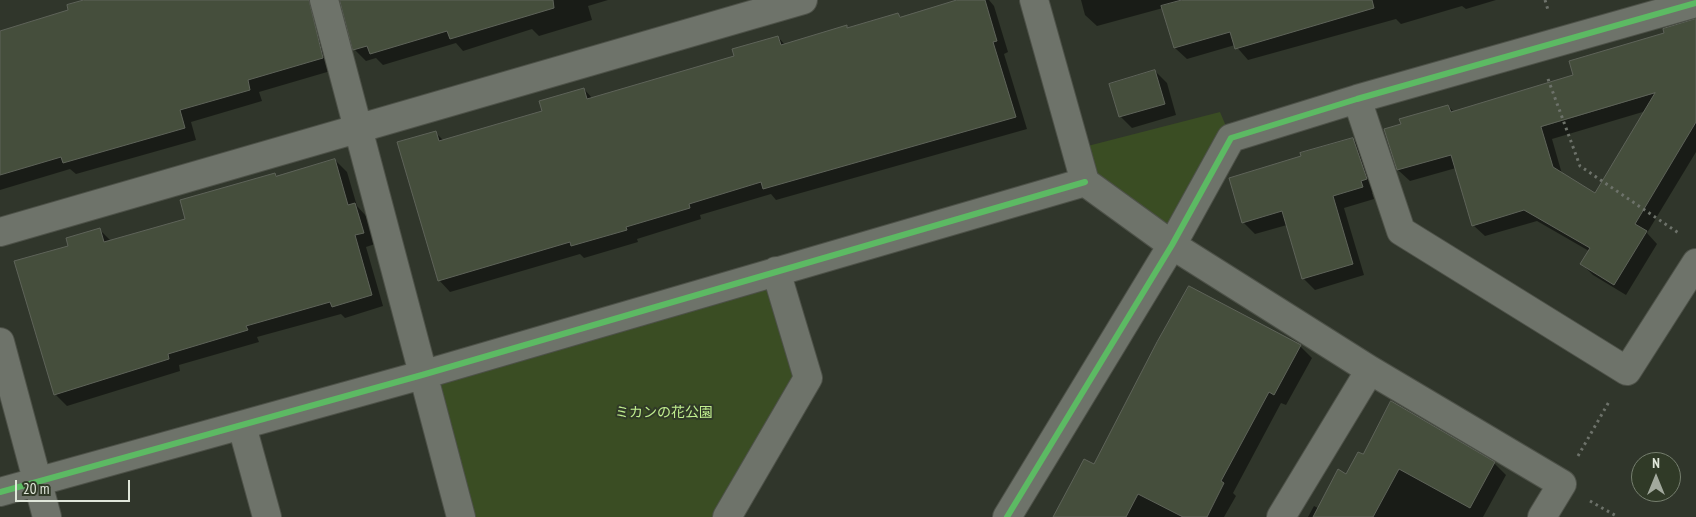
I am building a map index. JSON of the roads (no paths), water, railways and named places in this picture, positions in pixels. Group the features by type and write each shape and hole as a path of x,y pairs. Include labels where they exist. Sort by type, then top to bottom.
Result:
{"street":[{"path":"324,0 422,376 461,517"},
{"path":"0,232 358,127 803,0"},
{"path":"1034,0 1085,182 1172,245 1370,370 1562,484 1542,517"},
{"path":"1007,517 1172,245 1231,138 1357,99 1696,2"},
{"path":"1357,99 1401,231 1627,371 1692,251"},
{"path":"0,492 422,376 1085,182"},
{"path":"727,517 808,378 776,271"},
{"path":"0,342 47,517"},
{"path":"1281,517 1370,370"},
{"path":"242,426 267,517"}],"park label":[{"name":"ミカンの花公園","path":"664,413"}]}
